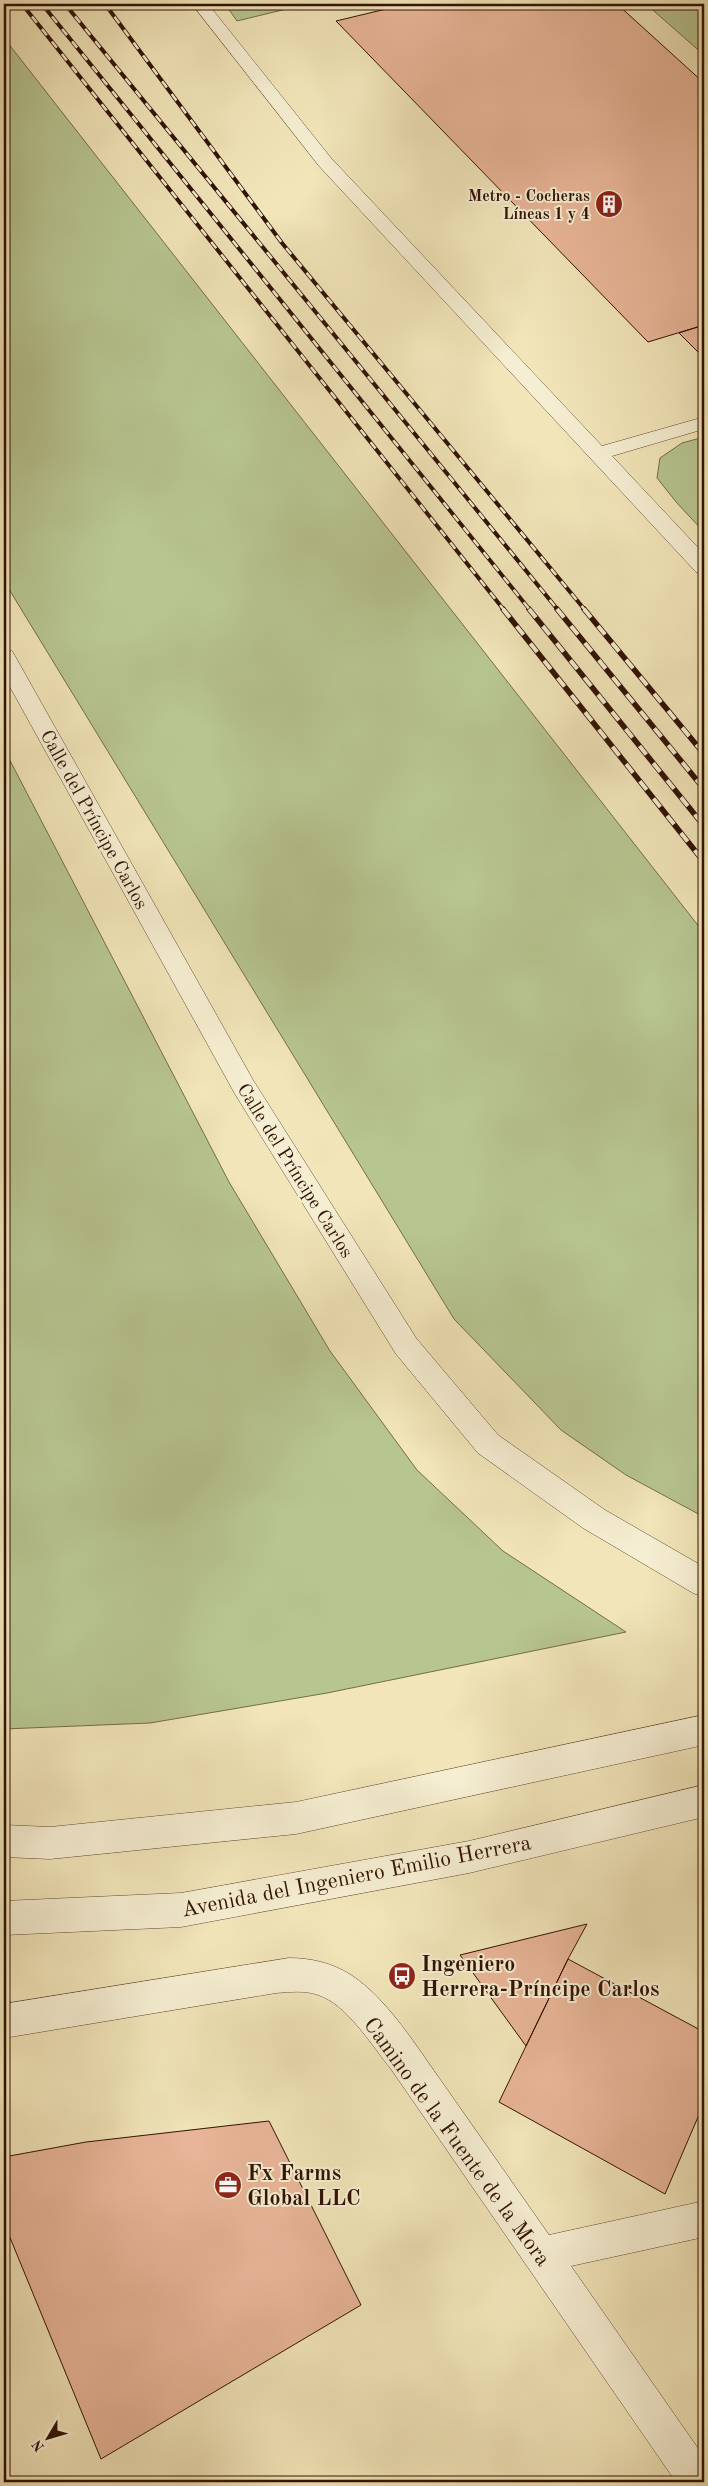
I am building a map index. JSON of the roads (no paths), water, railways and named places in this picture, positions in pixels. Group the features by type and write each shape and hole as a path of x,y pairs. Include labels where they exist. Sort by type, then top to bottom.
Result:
{"street":[{"path":"200,4 325,162 704,567"},
{"path":"597,454 704,423"},
{"name":"Calle del Príncipe Carlos","path":"4,656 244,1087 406,1346 488,1444 594,1519 704,1583"},
{"path":"4,1841 50,1843 296,1818 704,1730"},
{"name":"Avenida del Ingeniero Emilio Herrera","path":"4,1918 181,1910 469,1857 704,1801"},
{"name":"Camino de la Fuente de la Mora","path":"4,2021 160,1994 279,1977 310,1974 328,1980 347,1994 365,2012 403,2058 699,2482"},
{"path":"540,2255 704,2219"}],"railway":[{"path":"22,4 504,610"},
{"path":"42,4 530,610"},
{"path":"65,4 558,610"},
{"path":"105,4 282,243 585,610"},
{"path":"503,609 704,862"},
{"path":"529,609 704,826"},
{"path":"557,609 704,789"},
{"path":"584,609 704,754"}],"place":[{"name":"Metro - Cocheras Líneas 1 y 4","path":"609,204"},
{"name":"Ingeniero Herrera-Príncipe Carlos","path":"402,1976"},
{"name":"Fx Farms Global LLC","path":"228,2185"}]}
